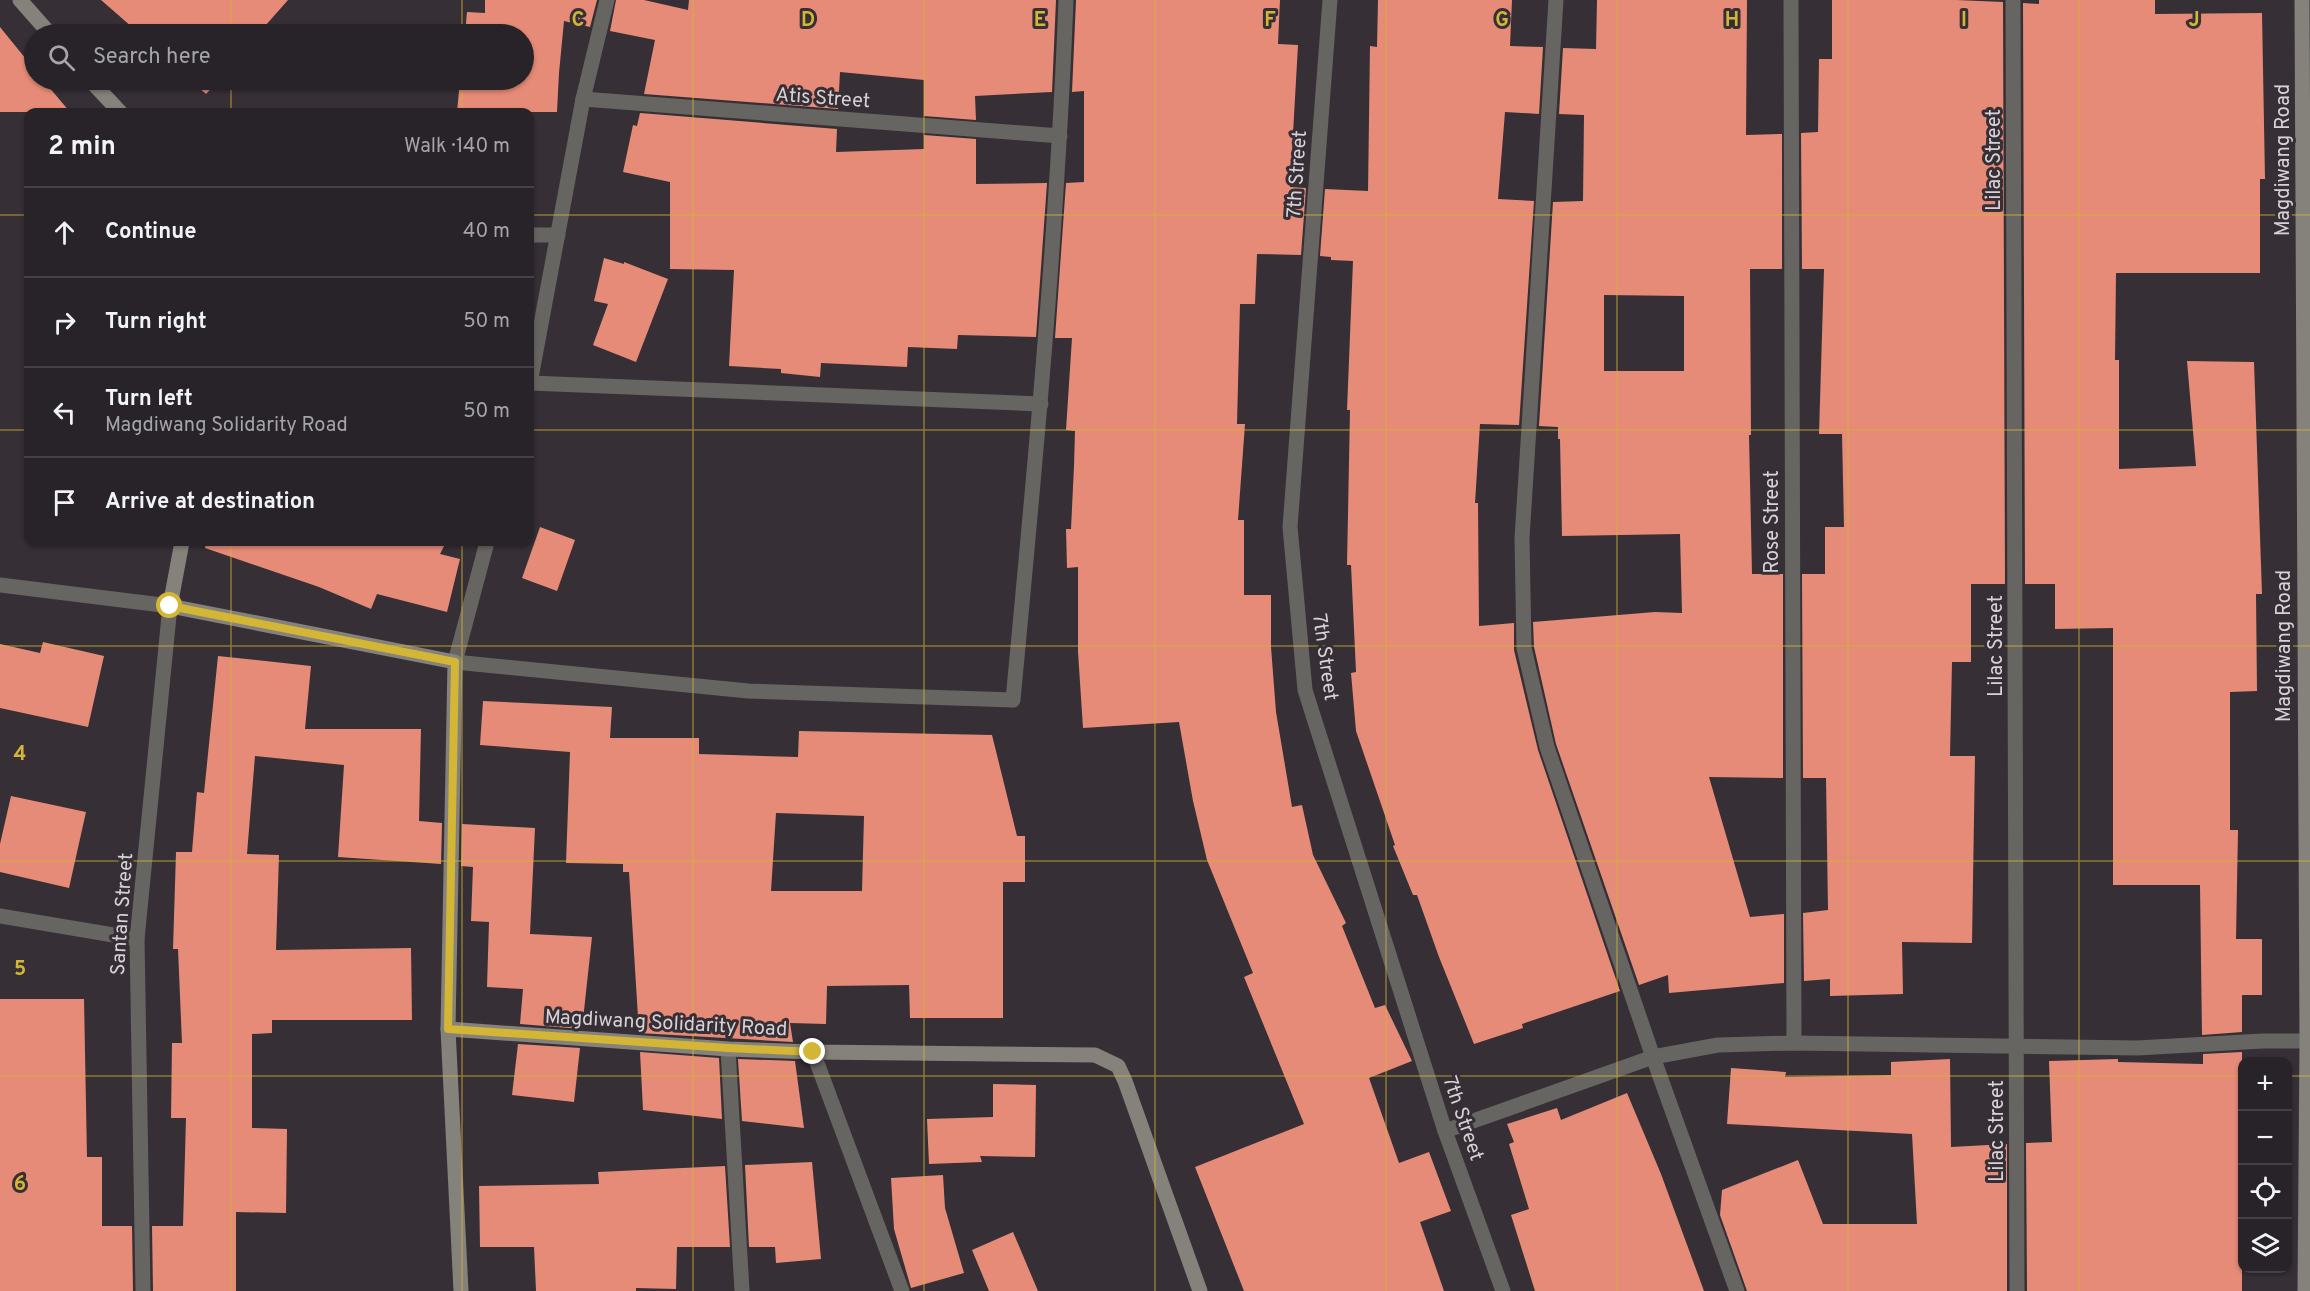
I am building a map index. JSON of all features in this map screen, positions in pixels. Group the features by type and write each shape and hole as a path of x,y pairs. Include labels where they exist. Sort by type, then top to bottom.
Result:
{"street":[{"path":"20,0 41,24"},
{"path":"534,362 583,99 607,0"},
{"path":"0,585 170,606 455,662 748,691 1013,700 1041,404 1060,136 1066,0"},
{"name":"7th Street","path":"1330,0 1290,526 1305,690 1445,1131 1503,1291"},
{"path":"1556,0 1522,538 1524,648 1546,747 1737,1291"},
{"name":"Rose Street","path":"1791,0 1794,1043"},
{"name":"Lilac Street","path":"2013,0 2017,1291"},
{"name":"Magdiwang Road","path":"2302,0 2308,1041 2305,1291"},
{"path":"99,90 116,108"},
{"name":"Atis Street","path":"583,99 1060,136"},
{"path":"534,235 558,235"},
{"path":"534,383 1041,404"},
{"name":"Santan Street","path":"142,1291 137,939 170,606 181,546"},
{"path":"461,1291 448,1029 455,662 486,546"},
{"path":"0,916 137,939"},
{"name":"Magdiwang Solidarity Road","path":"448,1029 813,1052 1095,1055 1118,1066 1200,1291"},
{"path":"1445,1131 1653,1057 1718,1045 1794,1043 2137,1048 2263,1041 2308,1041"},
{"path":"728,1048 741,1291"},
{"path":"813,1052 902,1291"}],"building":[{"path":"101,0 288,0 267,24 129,24"},
{"path":"485,0 597,0 590,27 564,21 557,112 534,112 534,108 457,108 459,90 534,90 534,24 466,24 467,12 485,13"},
{"path":"616,0 644,0 688,10 689,0 1056,0 1052,92 975,96 976,120 924,116 924,80 840,72 838,109 644,94 655,40 610,31"},
{"path":"1076,0 1280,0 1278,44 1298,45 1290,187 1306,188 1301,255 1257,254 1255,304 1240,304 1237,424 1245,424 1238,520 1244,520 1244,595 1271,595 1271,647 1276,712 1292,807 1302,805 1313,855 1346,923 1342,926 1375,1008 1385,1005 1412,1061 1369,1078 1399,1163 1429,1152 1451,1211 1420,1222 1444,1291 1244,1291 1195,1167 1304,1124 1244,977 1253,973 1207,860 1193,801 1179,722 1083,728 1078,652 1078,567 1067,568 1066,529 1071,529 1075,431 1066,430 1072,338 1055,338 1066,183 1084,182 1084,91 1072,92"},
{"path":"1378,0 1512,0 1510,46 1543,47 1539,114 1505,112 1498,199 1534,201 1519,425 1480,424 1475,503 1478,503 1479,626 1514,623 1514,650 1538,750 1620,991 1522,1024 1523,1028 1474,1044 1417,895 1413,895 1393,846 1395,845 1356,731 1351,673 1356,672 1351,565 1347,565 1350,410 1347,410 1353,261 1331,260 1331,257 1320,256 1325,189 1368,191 1370,46 1377,47"},
{"path":"1597,0 1747,0 1746,135 1782,134 1782,269 1750,269 1751,435 1749,435 1752,574 1783,574 1783,778 1709,777 1750,917 1784,914 1784,983 1669,993 1668,975 1639,985 1556,744 1534,647 1533,622 1655,612 1682,613 1680,534 1562,536 1558,427 1539,426 1553,202 1583,201 1584,115 1559,114 1563,48 1596,49","holes":["1604,295 1684,296 1684,371 1604,371"]},
{"path":"1832,0 2003,2 2005,584 1971,584 1971,662 1952,662 1950,756 1975,756 1972,943 1902,942 1903,994 1830,996 1830,979 1804,981 1803,913 1828,910 1826,778 1803,778 1802,574 1825,574 1825,527 1844,527 1842,434 1819,434 1824,269 1802,269 1801,133 1818,132 1819,59 1832,59"},
{"path":"2039,0 2155,0 2155,14 2262,13 2265,179 2260,179 2260,273 2116,273 2115,360 2119,360 2119,469 2196,466 2187,361 2254,362 2262,594 2256,594 2257,691 2230,692 2230,830 2238,830 2236,939 2262,939 2262,995 2242,995 2242,1032 2202,1035 2200,885 2113,885 2113,628 2055,629 2055,584 2025,584 2023,3 2039,4"},
{"path":"0,27 24,57 24,90 51,90 67,108 24,108 24,112 0,112"},
{"path":"640,113 837,129 836,152 924,149 924,135 976,139 976,184 1047,183 1036,337 958,335 957,349 908,347 907,367 821,363 820,377 781,373 781,369 729,366 734,270 670,269 670,182 623,172 633,125 637,126"},
{"path":"604,258 624,264 624,262 668,279 636,362 593,345 608,304 594,301"},
{"path":"540,527 575,540 557,591 522,578"},
{"path":"205,546 444,546 440,554 460,559 447,612 377,594 371,609 319,587 205,548"},
{"path":"43,642 104,656 88,727 0,708 0,644 40,653"},
{"path":"218,656 311,666 305,729 421,729 419,821 442,823 441,864 338,857 344,765 255,756 247,854 279,855 276,950 411,948 412,1020 272,1020 272,1033 252,1034 252,1128 287,1129 286,1213 236,1212 236,1291 153,1291 152,1226 183,1226 186,1118 171,1118 172,1043 182,1043 178,949 173,949 176,852 192,852 197,792 204,793"},
{"path":"483,701 612,707 610,738 699,738 699,754 798,757 799,731 992,735 1017,836 1025,836 1025,882 1003,882 1003,1018 910,1018 909,985 827,986 826,1024 790,1023 793,1042 639,1033 629,872 623,872 623,864 566,863 570,752 480,745","holes":["776,813 864,816 862,891 771,891"]},
{"path":"11,796 86,812 69,888 0,872 0,844"},
{"path":"462,824 535,828 530,934 592,937 582,1029 520,1024 523,989 487,987 489,922 471,921 473,867 461,866"},
{"path":"0,999 84,999 87,1157 102,1157 102,1226 132,1226 133,1291 0,1291"},
{"path":"518,1044 580,1048 574,1102 512,1095"},
{"path":"640,1052 719,1058 722,1119 643,1110"},
{"path":"2242,1052 2242,1057 2238,1057 2238,1273 2242,1273 2242,1291 2027,1291 2026,1143 2052,1142 2049,1061 2118,1059 2118,1062 2203,1064 2203,1054"},
{"path":"738,1059 795,1061 804,1128 742,1121"},
{"path":"1950,1059 1951,1147 2007,1144 2007,1291 1747,1291 1720,1215 1722,1190 1798,1160 1823,1224 1917,1224 1912,1134 1727,1124 1731,1068 1786,1072 1785,1077 1891,1075 1891,1062"},
{"path":"993,1084 1036,1085 1035,1157 980,1156 982,1162 929,1164 927,1119 993,1117"},
{"path":"1627,1093 1661,1174 1704,1291 1535,1291 1511,1215 1529,1209 1509,1144 1514,1142 1507,1124 1557,1108 1561,1120"},
{"path":"812,1162 821,1259 776,1263 775,1247 749,1247 745,1165"},
{"path":"725,1166 730,1247 677,1247 676,1289 536,1291 534,1247 480,1247 479,1186 599,1184 598,1172"},
{"path":"943,1175 945,1208 964,1273 911,1288 894,1229 891,1178"},
{"path":"1013,1232 1038,1291 989,1291 972,1250"}],"route":[{"path":"170,606 455,662 448,1029 813,1052"}]}
